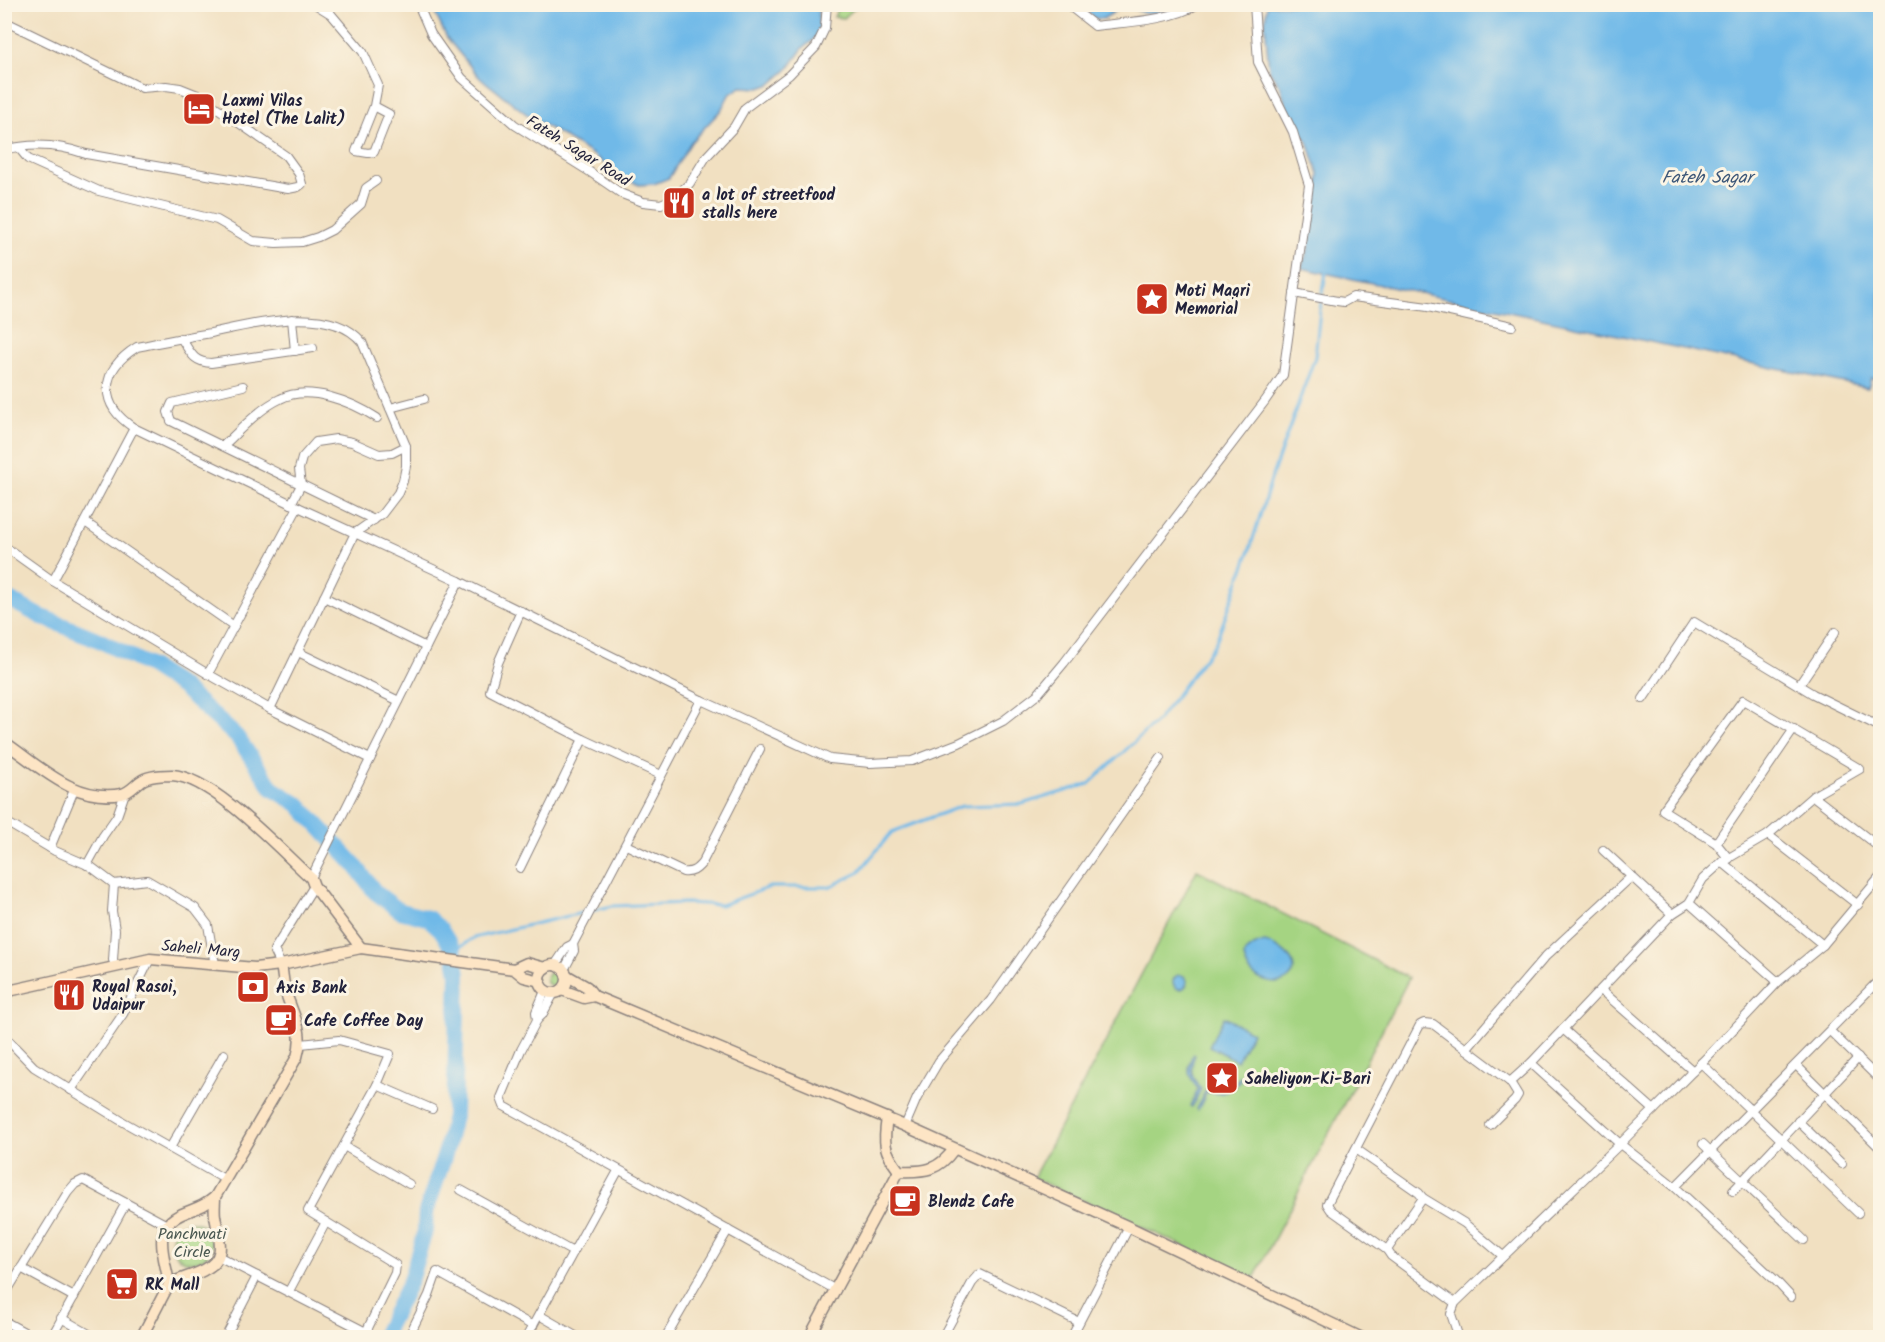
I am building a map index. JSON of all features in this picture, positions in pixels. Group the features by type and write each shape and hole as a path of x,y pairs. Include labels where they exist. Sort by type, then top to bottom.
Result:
{"main road":[{"path":"4,742 74,790 100,796 125,794 143,779 173,775 199,783 230,804 313,878 361,948"},
{"name":"Saheli Marg","path":"4,992 150,959 255,968 361,948 514,969"},
{"path":"594,996 584,998 550,989 524,978 514,969 527,963 558,970 587,987 594,996 905,1126 1130,1227 1337,1332 1362,1338"},
{"path":"141,1338 169,1284 167,1263 161,1244 162,1234 174,1218 202,1208 215,1197 297,1056 301,1044 297,1022 286,992 281,964"},
{"path":"550,989 567,983 558,970"},
{"path":"550,989 540,974 558,970"},
{"path":"887,1118 884,1136 887,1155 899,1172"},
{"path":"899,1172 924,1172 944,1163 954,1149"},
{"path":"809,1338 899,1172"},
{"path":"169,1284 204,1270 213,1264 218,1256 221,1237 214,1213 215,1197"}],"street":[{"path":"315,4 330,14 363,52 378,85 374,106 356,151 374,152 388,114 374,106"},
{"name":"Fateh Sagar Road","path":"418,4 431,33 462,78 515,125 622,194 643,202 661,204 674,198 690,183 705,157 734,127 746,108 789,75 816,47 825,28 827,4"},
{"path":"1070,4 1072,9 1095,26 1170,15 1190,10 1198,4"},
{"path":"270,709 355,533 382,514 398,493 406,466 406,446 362,342 355,333 323,322 292,319 243,326 137,347 122,358 112,371 108,382 108,397 112,409 134,428 294,506 355,533 459,580 701,700 830,759 870,763 912,761 959,743 1003,721 1038,694 1064,663 1283,375 1309,185 1293,132 1258,62 1254,4"},
{"path":"4,21 142,88 166,86 180,88 200,96 286,156 299,174 302,184 288,189 63,148 43,146 4,150"},
{"path":"19,148 28,159 99,191 217,220 253,241 302,242 318,237 332,230 361,204 366,188 376,181"},
{"path":"1294,293 1344,302 1353,297 1428,307 1512,326"},
{"path":"292,319 295,351"},
{"path":"181,338 194,358 201,363 314,348"},
{"path":"243,386 172,403 168,412 171,421 374,520"},
{"path":"222,446 270,405 280,399 301,393 315,394 340,401 363,409 377,418"},
{"path":"390,408 424,399"},
{"path":"53,581 134,428"},
{"path":"208,674 294,506 301,485 298,469 302,458 316,442 336,439 352,442 379,454 393,453 406,446"},
{"path":"85,522 234,626"},
{"path":"4,546 53,581 208,674 270,709 370,759"},
{"path":"281,964 274,950 313,878 459,580"},
{"path":"324,597 426,647"},
{"path":"522,611 498,663 490,691 582,739 661,775"},
{"path":"1643,699 1694,622 1798,685 1881,727"},
{"path":"1798,685 1834,632"},
{"path":"298,652 399,701"},
{"path":"558,970 574,951 573,944 701,700"},
{"path":"1510,1082 1531,1063 1672,914 1689,903 1703,879 1725,860 1768,835 1813,796 1860,769 1743,700 1663,810 1716,843 1725,860 1823,945"},
{"path":"1716,843 1794,729"},
{"path":"520,868 582,739"},
{"path":"626,845 683,872 689,873 697,870 760,749"},
{"path":"905,1126 917,1098 939,1061 991,1000 1161,759"},
{"path":"50,848 74,790"},
{"path":"87,865 117,816 125,794"},
{"path":"1813,796 1881,848"},
{"path":"11,825 50,848 87,865 114,884 147,880 195,908 208,925 215,964"},
{"path":"1768,835 1858,905"},
{"path":"1603,850 1672,914"},
{"path":"1466,1049 1546,956 1632,876"},
{"path":"1459,1338 1451,1314 1455,1303 1620,1144 1778,982 1823,945 1881,878"},
{"path":"114,884 113,960 116,967"},
{"path":"1689,903 1778,982"},
{"path":"71,1090 123,1014 150,959"},
{"path":"1675,1187 1881,979"},
{"path":"550,989 542,1015 521,1050 501,1098 504,1106 836,1290"},
{"path":"1601,990 1693,1071"},
{"path":"1455,1303 1331,1210 1327,1204 1420,1025 1424,1023 1433,1024 1510,1082 1518,1095 1490,1125"},
{"path":"1563,1029 1654,1110"},
{"path":"1830,1031 1881,1080"},
{"path":"4,1036 34,1067 226,1180"},
{"path":"218,1256 366,1332 395,1273 396,1265 308,1211 377,1085 390,1054 339,1040 301,1044"},
{"path":"170,1148 224,1054"},
{"path":"1733,1191 1858,1058"},
{"path":"1531,1063 1620,1144 1675,1187 1791,1297"},
{"path":"1701,1063 1858,1213"},
{"path":"1796,1065 1881,1148"},
{"path":"377,1085 432,1109"},
{"path":"1798,1122 1842,1164"},
{"path":"1703,1144 1803,1240"},
{"path":"344,1146 409,1184"},
{"path":"1356,1149 1423,1198 1464,1223 1503,1256"},
{"path":"526,1338 618,1171"},
{"path":"4,1296 75,1184 83,1180 167,1225"},
{"path":"461,1190 573,1252"},
{"path":"1387,1250 1423,1198"},
{"path":"51,1338 126,1203"},
{"path":"289,1291 326,1222"},
{"path":"1071,1338 1130,1227"},
{"path":"665,1338 728,1230"},
{"path":"21,1268 74,1297"},
{"path":"408,1338 429,1295 437,1272 533,1326"},
{"path":"942,1338 972,1283 980,1274 1079,1322"},
{"path":"225,1338 257,1276"},
{"path":"538,1316 579,1338"},
{"path":"62,1318 96,1338"},
{"path":"4,1321 35,1338"}],"green space":[{"path":"839,5 857,6 844,18 834,17"},
{"name":"Saheliyon-Ki-Bari","path":"1197,870 1409,978 1254,1278 1033,1178"},
{"path":"553,972 558,974 560,979 558,984 553,986 548,984 546,979 548,974"},
{"name":"Panchwati Circle","path":"192,1222 206,1228 212,1242 206,1256 192,1262 178,1256 172,1242 178,1228"}],"water":[{"path":"818,4 819,32 803,48 788,69 771,84 760,88 741,87 729,95 721,110 691,142 669,178 654,184 639,185 620,176 592,154 529,116 479,77 447,38 431,5"},
{"path":"1080,5 1125,5 1103,19 1094,18"},
{"path":"1125,5 1184,5 1149,14"},
{"name":"Fateh Sagar","path":"1267,5 1880,5 1880,380 1871,378 1868,388 1301,268 1309,247 1310,226 1317,202 1319,175 1308,142 1288,113 1281,88 1269,70 1265,22"},
{"path":"1265,942 1277,947 1289,956 1292,962 1293,973 1283,982 1273,983 1262,980 1252,974 1247,967 1244,957 1248,950 1252,946"},
{"path":"1180,975 1185,977 1187,982 1185,987 1180,989 1175,987 1173,982 1175,977"},
{"path":"1224,1017 1252,1032 1237,1061 1209,1046"},
{"path":"1193,1054 1195,1055 1192,1073 1201,1089 1192,1107 1190,1106 1198,1089 1189,1072"},
{"path":"1240,1076 1242,1077 1239,1082 1223,1093 1207,1092 1198,1110 1196,1109 1206,1090 1225,1089"}],"waterway":[{"path":"454,951 473,938 612,906 687,903 721,905 770,887 829,887 858,873 892,832 962,806 1022,804 1089,784 1158,720 1215,644 1246,562 1273,473 1315,357 1326,272"},
{"path":"4,597 42,617 99,640 151,667 182,687 237,737 273,789 298,804 355,865 375,892 400,911 428,918 441,930 454,951 458,974 454,1116 446,1151 426,1212 425,1231 410,1281 382,1338"}],"place":[{"name":"Laxmi Vilas Hotel (The Lalit)","path":"199,109"},
{"name":"a lot of streetfood stalls here","path":"679,203"},
{"name":"Moti Magri Memorial","path":"1152,299"},
{"name":"Axis Bank","path":"253,987"},
{"name":"Royal Rasoi, Udaipur","path":"69,995"},
{"name":"Cafe Coffee Day","path":"281,1020"},
{"name":"Saheliyon-Ki-Bari","path":"1222,1078"},
{"name":"Blendz Cafe","path":"905,1201"},
{"name":"RK Mall","path":"122,1284"}]}
